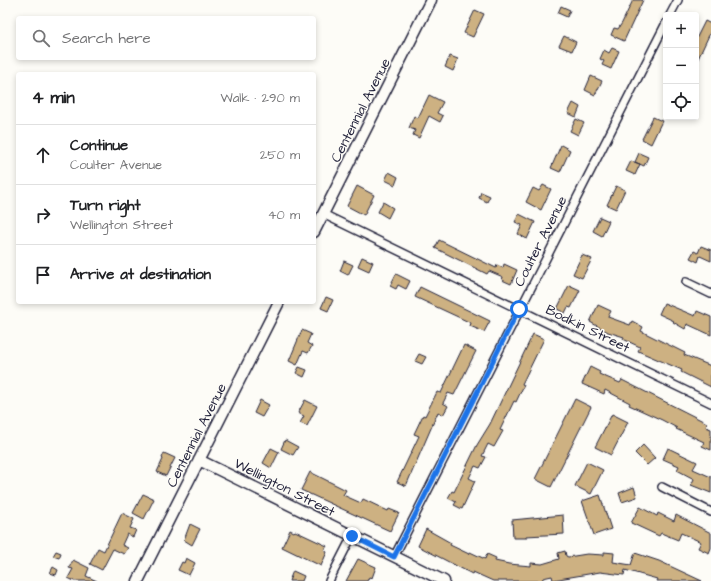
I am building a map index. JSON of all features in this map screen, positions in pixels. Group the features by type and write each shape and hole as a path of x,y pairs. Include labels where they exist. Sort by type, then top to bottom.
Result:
{"main road":[{"name":"Centennial Avenue","path":"316,228 431,0"},
{"name":"Centennial Avenue","path":"138,581 278,304"},
{"name":"Wellington Street","path":"199,460 444,581"}],"street":[{"path":"672,12 678,0"},
{"name":"Coulter Avenue","path":"394,557 663,29"},
{"name":"Bodkin Street","path":"323,214 711,403"},
{"path":"686,282 711,294"},
{"path":"662,487 711,512"},
{"path":"329,581 352,536"}],"building":[{"path":"633,0 643,0 624,41 611,35 614,28 618,29 622,23"},
{"path":"561,6 570,10 567,17 558,13"},
{"path":"475,10 484,14 473,37 464,33"},
{"path":"705,21 711,24 711,31 699,57 699,48 699,33"},
{"path":"564,36 576,42 572,51 559,46"},
{"path":"612,48 619,51 611,69 602,65 604,61 600,59 604,50 609,53"},
{"path":"450,56 458,59 453,71 445,67"},
{"path":"591,76 602,81 595,95 585,90"},
{"path":"429,95 443,102 437,113 443,116 440,122 429,116 419,138 413,135 415,130 409,128 414,116 418,118"},
{"path":"573,103 580,107 576,117 568,113"},
{"path":"653,117 662,121 651,144 642,139"},
{"path":"576,119 584,123 578,135 570,131"},
{"path":"561,145 570,150 560,172 551,168"},
{"path":"639,153 648,157 644,166 635,162"},
{"path":"631,161 640,164 635,175 626,171"},
{"path":"389,172 398,177 395,185 385,180"},
{"path":"543,185 551,189 541,210 526,202 533,188 539,191"},
{"path":"357,186 374,195 364,215 347,206"},
{"path":"616,186 625,190 616,209 607,205"},
{"path":"481,192 490,196 487,202 479,198"},
{"path":"383,202 393,208 388,218 378,212"},
{"path":"519,214 535,222 527,239 518,234 522,225 515,222"},
{"path":"600,217 609,221 602,236 593,231"},
{"path":"439,240 496,268 497,265 503,268 504,264 517,270 511,284 502,280 503,277 489,271 487,274 435,248"},
{"path":"701,246 711,250 711,261 700,256 698,262 690,258 694,251 698,253"},
{"path":"582,255 592,259 582,278 573,274"},
{"path":"362,257 373,262 369,271 358,266"},
{"path":"344,261 353,265 348,275 340,271"},
{"path":"396,274 410,281 406,289 398,285 396,289 390,286"},
{"path":"569,285 580,290 571,308 568,307 565,313 557,309"},
{"path":"420,287 490,321 484,332 470,326 471,323 415,297"},
{"path":"326,297 333,300 328,311 321,308"},
{"path":"664,303 695,316 697,311 711,317 711,335 687,324 685,329 673,322 674,321 659,314"},
{"path":"598,305 611,311 608,317 630,325 632,321 643,327 641,331 685,353 684,355 711,366 711,387 681,372 682,370 638,351 640,347 623,339 624,337 608,332 590,322"},
{"path":"302,330 311,334 307,343 312,346 308,353 303,351 297,365 289,361"},
{"path":"533,334 544,339 522,384 524,385 516,402 514,401 500,430 503,431 494,447 488,444 482,456 486,457 480,468 475,466 469,478 475,481 462,509 454,505 456,502 448,498 452,491 454,492 477,445 490,424"},
{"path":"464,345 476,351 454,395 448,393 443,403 448,406 443,415 438,412 406,486 397,482 419,436 414,434 423,415 425,416 437,392 441,393"},
{"path":"419,354 426,357 422,364 415,361"},
{"path":"299,367 307,370 304,377 296,373"},
{"path":"590,367 600,372 599,374 620,383 622,380 707,423 706,427 711,429 711,450 702,446 704,442 629,405 630,403 605,390 604,394 582,384"},
{"path":"575,399 591,407 551,487 535,479"},
{"path":"260,400 269,405 262,417 254,413"},
{"path":"305,400 317,406 307,426 300,423 304,416 298,413"},
{"path":"612,414 628,422 611,455 595,447"},
{"path":"285,440 298,447 293,455 281,449"},
{"path":"643,445 655,458 647,465 635,453"},
{"path":"271,448 279,452 271,468 263,463"},
{"path":"668,448 697,462 693,469 711,477 711,493 691,485 694,479 677,470 679,466 663,459"},
{"path":"164,453 175,458 166,476 157,472"},
{"path":"587,462 603,470 591,494 575,486"},
{"path":"310,472 346,490 343,495 361,503 363,499 388,511 389,509 399,513 390,531 301,490"},
{"path":"634,487 637,497 622,502 619,493"},
{"path":"143,494 154,499 144,519 133,513"},
{"path":"600,495 611,529 594,535 582,501"},
{"path":"640,507 657,516 658,513 674,521 676,515 711,533 711,548 709,553 698,548 701,542 681,533 678,540 661,533 659,536 631,523"},
{"path":"122,513 134,519 130,528 136,530 133,537 127,534 122,545 128,548 124,554 113,549 102,570 90,564 98,548 104,551"},
{"path":"563,515 564,534 513,538 512,520"},
{"path":"190,524 200,529 192,545 184,540"},
{"path":"426,529 451,543 450,545 469,554 470,552 485,559 487,554 496,558 495,561 509,564 531,566 531,563 542,564 559,559 558,553 565,551 566,556 568,557 587,554 604,555 604,552 614,553 613,562 631,565 635,553 659,561 702,581 656,581 657,579 625,570 624,575 600,572 553,580 552,576 543,578 542,581 493,581 473,572 472,574 418,546"},
{"path":"290,530 327,546 324,550 327,552 321,566 282,547"},
{"path":"56,551 61,553 59,558 53,556"},
{"path":"186,558 195,563 189,575 178,570"},
{"path":"358,559 376,567 372,578 369,577 367,581 346,581"},
{"path":"73,560 89,568 86,576 97,581 74,581 68,578 73,569 69,568"},
{"path":"53,567 58,570 56,575 50,573"},
{"path":"293,571 304,576 302,581 289,581"}],"route":[{"path":"352,536 394,557 519,309"}]}
